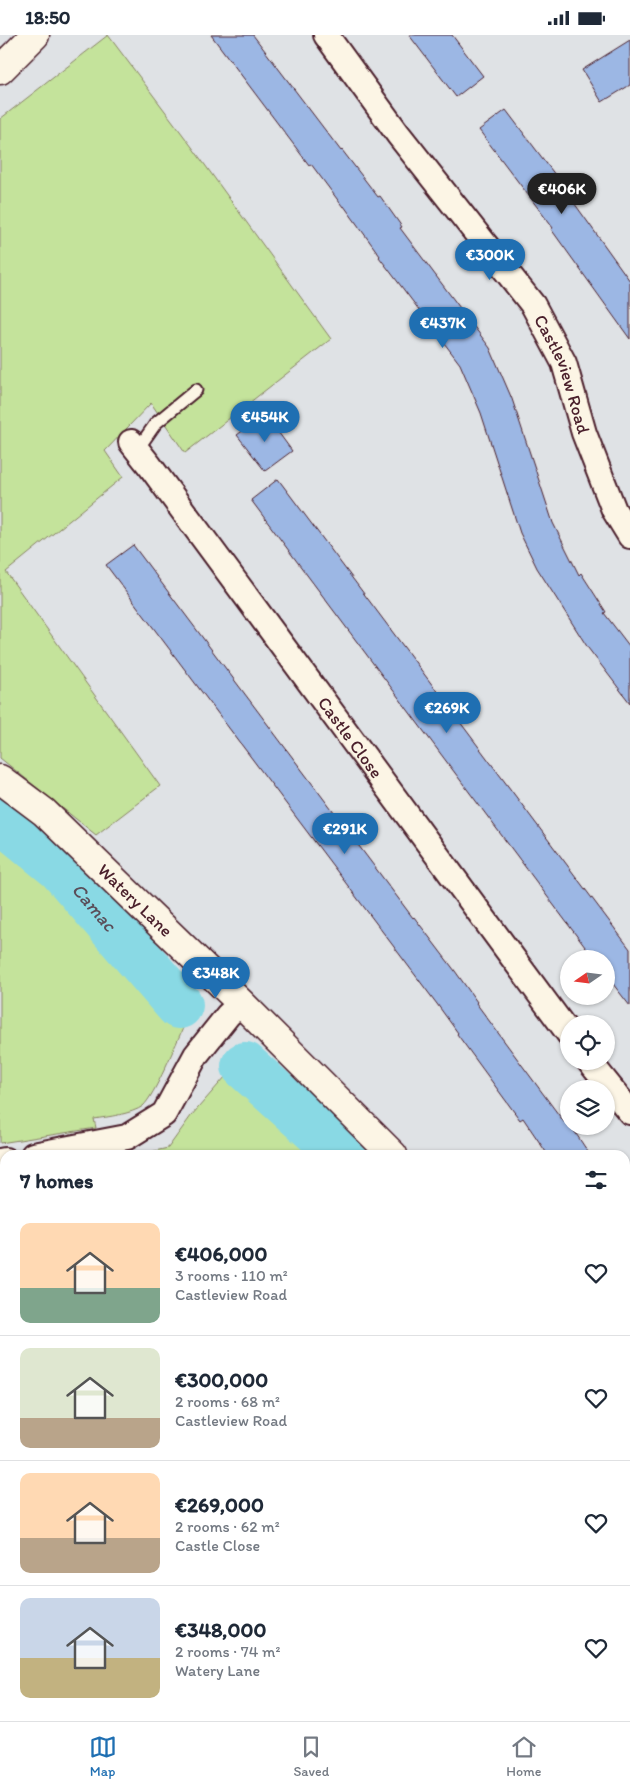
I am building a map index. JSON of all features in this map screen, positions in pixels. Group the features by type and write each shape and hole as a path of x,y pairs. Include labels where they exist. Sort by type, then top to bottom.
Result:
{"street":[{"name":"Castleview Road","path":"326,35 398,134 533,305 564,363 584,433 614,510 630,536"},
{"path":"0,70 26,39"},
{"name":"Castle Close","path":"134,446 560,1022"},
{"name":"Watery Lane","path":"0,779 44,812 232,1012 387,1150"},
{"path":"58,1150 127,1137 164,1114 196,1055 232,1012"},
{"path":"596,1070 630,1112"}],"lane":[{"path":"134,446 156,423 196,390"}],"green space":[{"path":"108,35 331,339 185,453 151,403 105,451 123,477 6,572 160,786 96,835 0,758 0,119"},
{"path":"0,833 59,878 115,949 184,1026 159,1080 143,1106 126,1113 94,1119 96,1128 0,1143"},
{"path":"233,1068 279,1111 328,1150 159,1150 168,1148 191,1116"}],"building":[{"path":"211,35 253,35 341,151 378,197 380,196 402,227 400,228 490,348 512,399 553,523 579,575 581,573 606,612 604,613 630,647 630,703 588,648 537,568 520,533 481,413 460,364 379,257 344,206 311,164 309,165"},
{"path":"409,35 452,35 483,76 456,97"},
{"path":"630,40 630,85 602,102 582,70"},
{"path":"506,110 568,192 630,281 630,339 551,229 553,228 479,130"},
{"path":"265,414 292,451 265,471 237,435"},
{"path":"278,479 630,949 630,1006 615,987 615,950 587,950 251,500"},
{"path":"133,545 413,918 455,971 476,1003 560,1117 560,1135 577,1135 587,1150 545,1150 523,1118 520,1120 437,1004 106,565"}],"waterway":[{"name":"Camac","path":"0,818 61,868 179,1005"},
{"name":"Camac","path":"245,1066 338,1150"}]}
